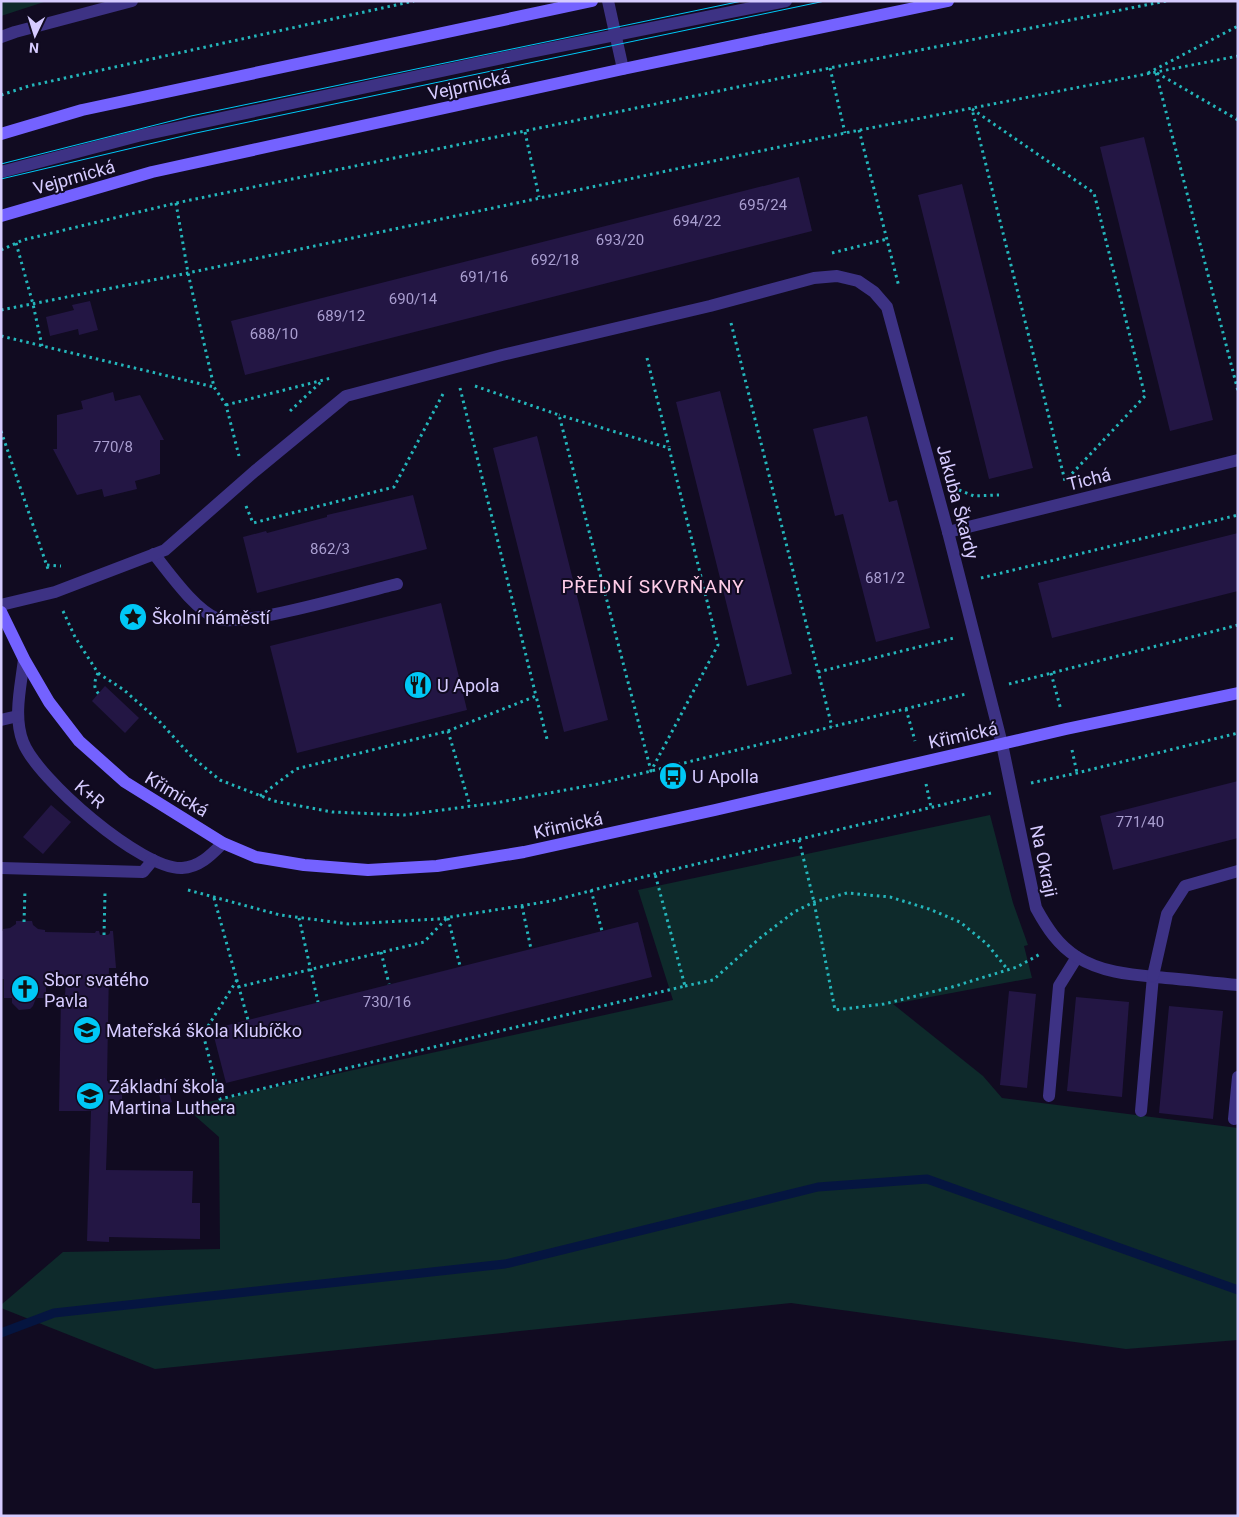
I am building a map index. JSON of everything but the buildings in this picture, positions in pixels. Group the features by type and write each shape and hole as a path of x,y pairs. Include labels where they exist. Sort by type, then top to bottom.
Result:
{"main road":[{"path":"1,134 82,110 592,1"},
{"name":"Vejprnická","path":"1,216 152,172 623,69 948,1"},
{"name":"Křimická","path":"1,612 24,659 49,702 79,741 125,782 223,842 256,857 304,865 368,870 437,866 524,852 1066,729 1238,693"}],"street":[{"path":"1,37 132,1"},
{"path":"608,1 623,69"},
{"name":"Vejprnická","path":"1,172 138,136 786,1"},
{"name":"Jakuba Škardy","path":"725,301 814,278 837,276 858,282 874,292 887,307 948,532 1002,744"},
{"path":"1,605 55,592 159,552 346,396 502,355 725,301"},
{"name":"Tichá","path":"948,532 1238,460"},
{"path":"159,552 202,610 220,620 250,619 398,584"},
{"name":"K+R","path":"24,659 18,716 23,743 32,758 58,790 90,818 124,842 153,860 169,867 185,868 206,859 223,842"},
{"path":"1,720 18,716"},
{"name":"Na Okraji","path":"1002,744 1036,908 1050,932 1060,943 1076,957 1097,967 1127,974 1238,985"},
{"path":"1,868 143,872 153,860"},
{"path":"1141,1110 1153,976 1167,914 1184,886 1238,871"},
{"path":"1049,1096 1059,986 1076,957"},
{"path":"1234,1118 1238,1077"}],"path":[{"path":"1,94 29,86 414,1"},
{"path":"1,250 23,240 176,203 830,68 1166,1"},
{"path":"1144,75 1238,26"},
{"path":"1,310 844,133 1238,56"},
{"path":"830,68 844,133"},
{"path":"1156,73 1238,120"},
{"path":"1156,73 1238,391"},
{"path":"972,108 1094,193 1144,396 1065,481"},
{"path":"972,108 1065,481"},
{"path":"859,130 902,296"},
{"path":"525,132 539,197"},
{"path":"176,203 188,272 214,387 226,405 239,458 246,452"},
{"path":"16,243 33,304 42,346"},
{"path":"725,301 832,727"},
{"path":"1,336 214,387"},
{"path":"647,358 718,645 651,771"},
{"path":"435,372 559,414 670,448"},
{"path":"238,486 253,523 394,487 452,378"},
{"path":"458,380 547,739"},
{"path":"288,413 323,381"},
{"path":"559,414 651,771"},
{"path":"1,431 55,592 75,637 98,673 124,690 159,721 192,757 220,780 274,801 332,812 404,815 470,806 598,784 988,689 1238,625"},
{"path":"1056,483 1075,478"},
{"path":"956,488 974,496 1000,495"},
{"path":"980,578 1238,515"},
{"path":"47,565 69,566"},
{"path":"818,672 974,633"},
{"path":"98,673 94,681 98,694"},
{"path":"260,796 296,769 448,731 536,696"},
{"path":"448,731 470,806"},
{"path":"181,888 280,915 349,924 448,918 551,901 655,874 1238,733"},
{"path":"799,840 814,902 835,1010 884,1004 952,987 1017,967 1060,943"},
{"path":"104,935 105,871"},
{"path":"655,874 685,986"},
{"path":"591,890 602,931"},
{"path":"237,980 203,1034 220,1099 713,980 760,938 787,917 814,902 847,893 890,897 930,909 960,922 987,944 1008,970"},
{"path":"213,898 248,1020"},
{"path":"522,906 532,949"},
{"path":"298,918 318,1002"},
{"path":"238,987 424,942 448,918"},
{"path":"448,918 460,966"},
{"path":"381,952 390,984"}],"green space":[{"path":"1,1 47,1 1,16"},
{"path":"990,815 1013,903 1028,945 1024,946 1032,978 893,1004 983,1076 1002,1098 1238,1128 1238,1340 1126,1349 791,1303 155,1369 1,1308 1,1305 63,1252 220,1249 219,1137 185,1107 673,1000 638,890"}],"waterway":[{"path":"1,1333 54,1313 505,1264 818,1187 927,1179 1238,1290"}],"tram line":[{"path":"1,164 191,116 742,1"},
{"path":"1,179 196,133 825,1"}],"place":[{"name":"Školní náměstí","path":"133,617"},
{"name":"U Apola","path":"418,685"},
{"name":"U Apolla","path":"673,776"},
{"name":"Sbor svatého Pavla","path":"25,989"},
{"name":"Mateřská škola Klubíčko","path":"87,1030"},
{"name":"Základní škola Martina Luthera","path":"90,1096"}],"district":[{"name":"PŘEDNÍ SKVRŇANY","path":"653,586"}]}
